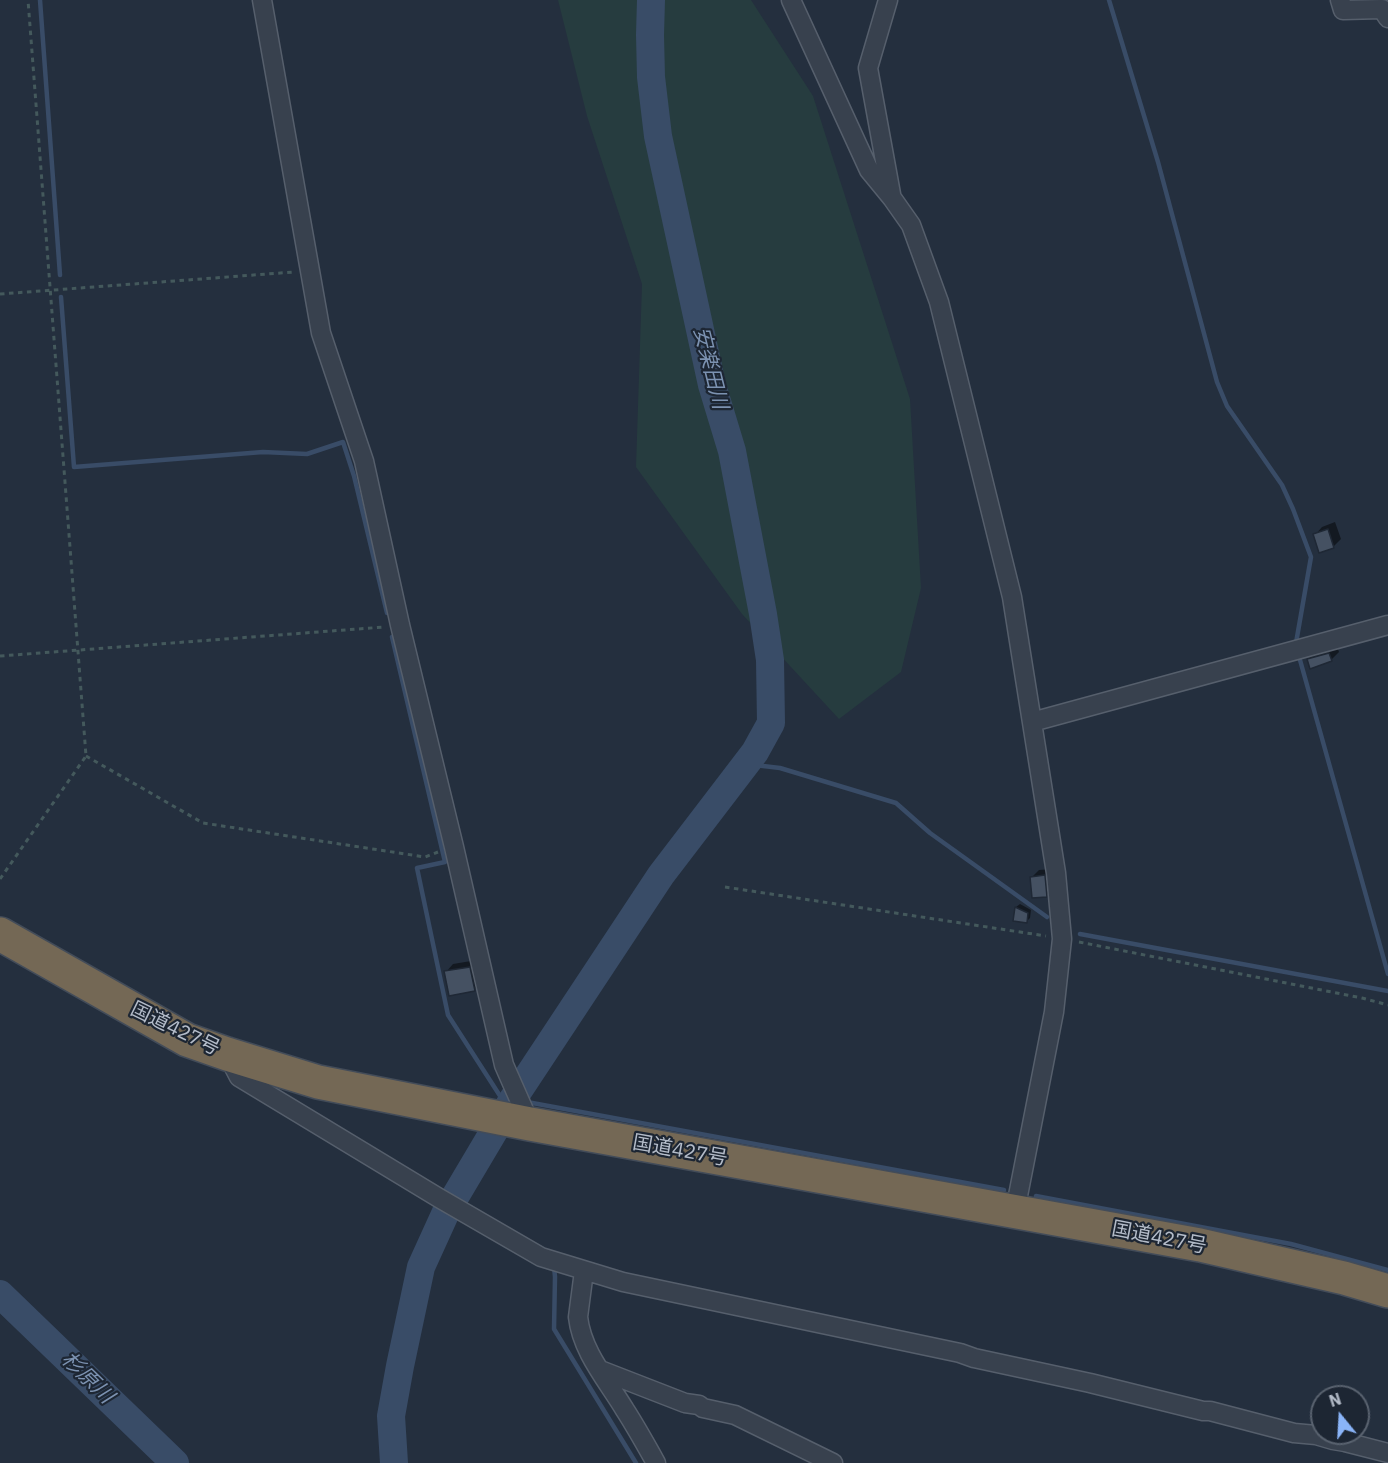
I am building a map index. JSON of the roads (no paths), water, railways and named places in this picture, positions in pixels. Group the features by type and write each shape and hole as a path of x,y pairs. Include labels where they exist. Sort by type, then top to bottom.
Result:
{"highway":[{"name":"国道427号","path":"0,934 187,1040 318,1082 511,1110 1015,1211 1200,1245 1344,1278 1388,1291"}],"street":[{"path":"262,0 321,333 364,461 400,626 452,835 504,1065 511,1110"},
{"path":"791,0 869,170 911,225 939,303 1012,597 1056,873 1062,939 1054,1012 1015,1211"},
{"path":"888,0 868,68 892,198"},
{"path":"1340,0 1343,10 1382,9 1388,18"},
{"path":"1032,722 1388,625"},
{"path":"227,1054 239,1077 438,1198 542,1257 623,1282 960,1353 1210,1411 1294,1433 1316,1435 1388,1453"},
{"path":"584,1271 579,1325 588,1351 656,1463"},
{"path":"600,1370 685,1402 735,1415 833,1463"}],"waterway":[{"path":"40,0 60,275"},
{"name":"安楽田川","path":"394,1463 391,1416 400,1366 421,1267 446,1212 513,1099 661,875 755,752 771,723 770,660 732,451 712,385 658,136 651,77 651,0"},
{"path":"1109,0 1158,162 1217,382 1227,406 1282,485 1311,557 1296,643"},
{"path":"61,297 74,467 263,452 307,454 343,442 354,476 387,613"},
{"path":"392,637 445,862 417,868 448,1015 508,1105"},
{"path":"1300,660 1388,974"},
{"path":"746,764 780,768 896,803 930,833 1047,917"},
{"path":"1080,934 1388,991"},
{"path":"527,1102 1004,1190"},
{"path":"1036,1196 1291,1244 1388,1270"},
{"path":"552,1266 554,1266 555,1277 554,1329 636,1463"},
{"name":"杉原川","path":"0,1294 175,1463"}]}
